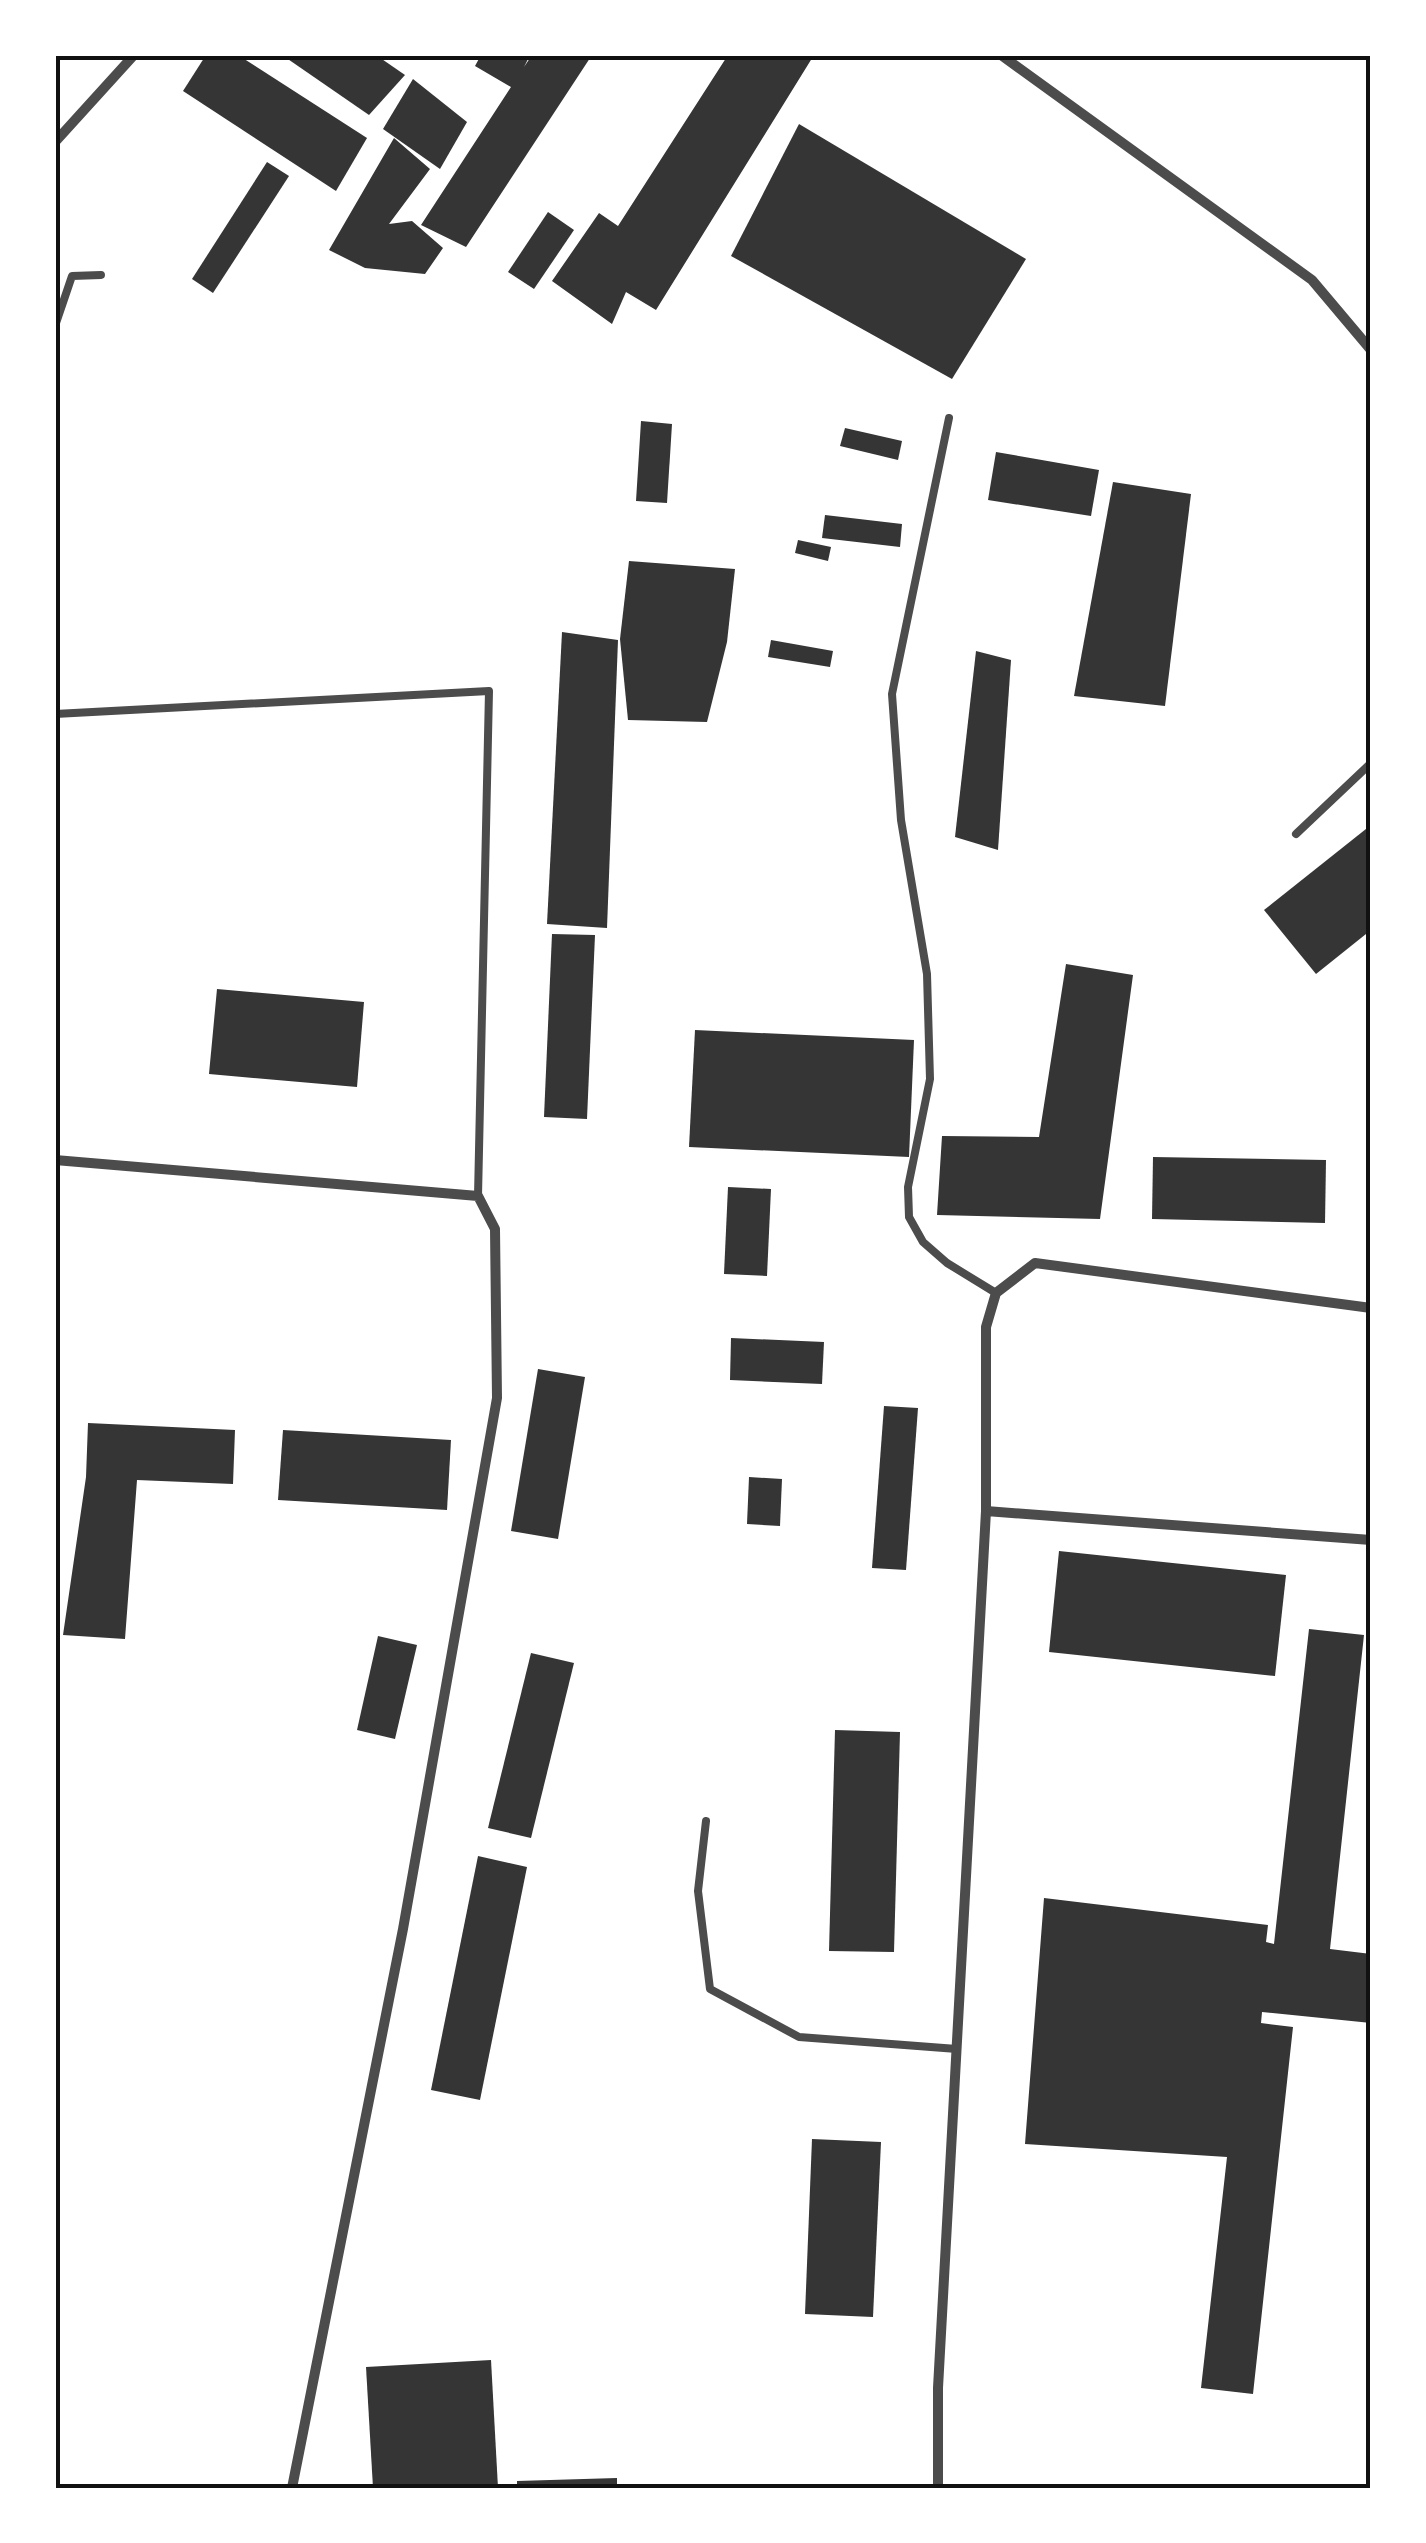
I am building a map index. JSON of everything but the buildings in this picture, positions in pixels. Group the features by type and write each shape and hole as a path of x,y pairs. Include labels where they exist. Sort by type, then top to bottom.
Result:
{"street":[{"path":"55,142 134,55"},
{"path":"1000,55 1312,280 1371,350"},
{"path":"55,1160 478,1196 495,1229 497,1398 404,1930 292,2488"},
{"path":"938,2488 938,2388 986,1511 986,1327 996,1293 1035,1262 1371,1308"},
{"path":"986,1511 1371,1540"}],"lane":[{"path":"55,326 72,276 101,274"},
{"path":"948,418 892,694 901,820 927,974 930,1078 908,1187 909,1217 923,1242 996,1293"},
{"path":"55,714 489,692 478,1196"},
{"path":"1296,834 1371,764"},
{"path":"706,1821 698,1891 710,1989 800,2037 956,2048"}]}
